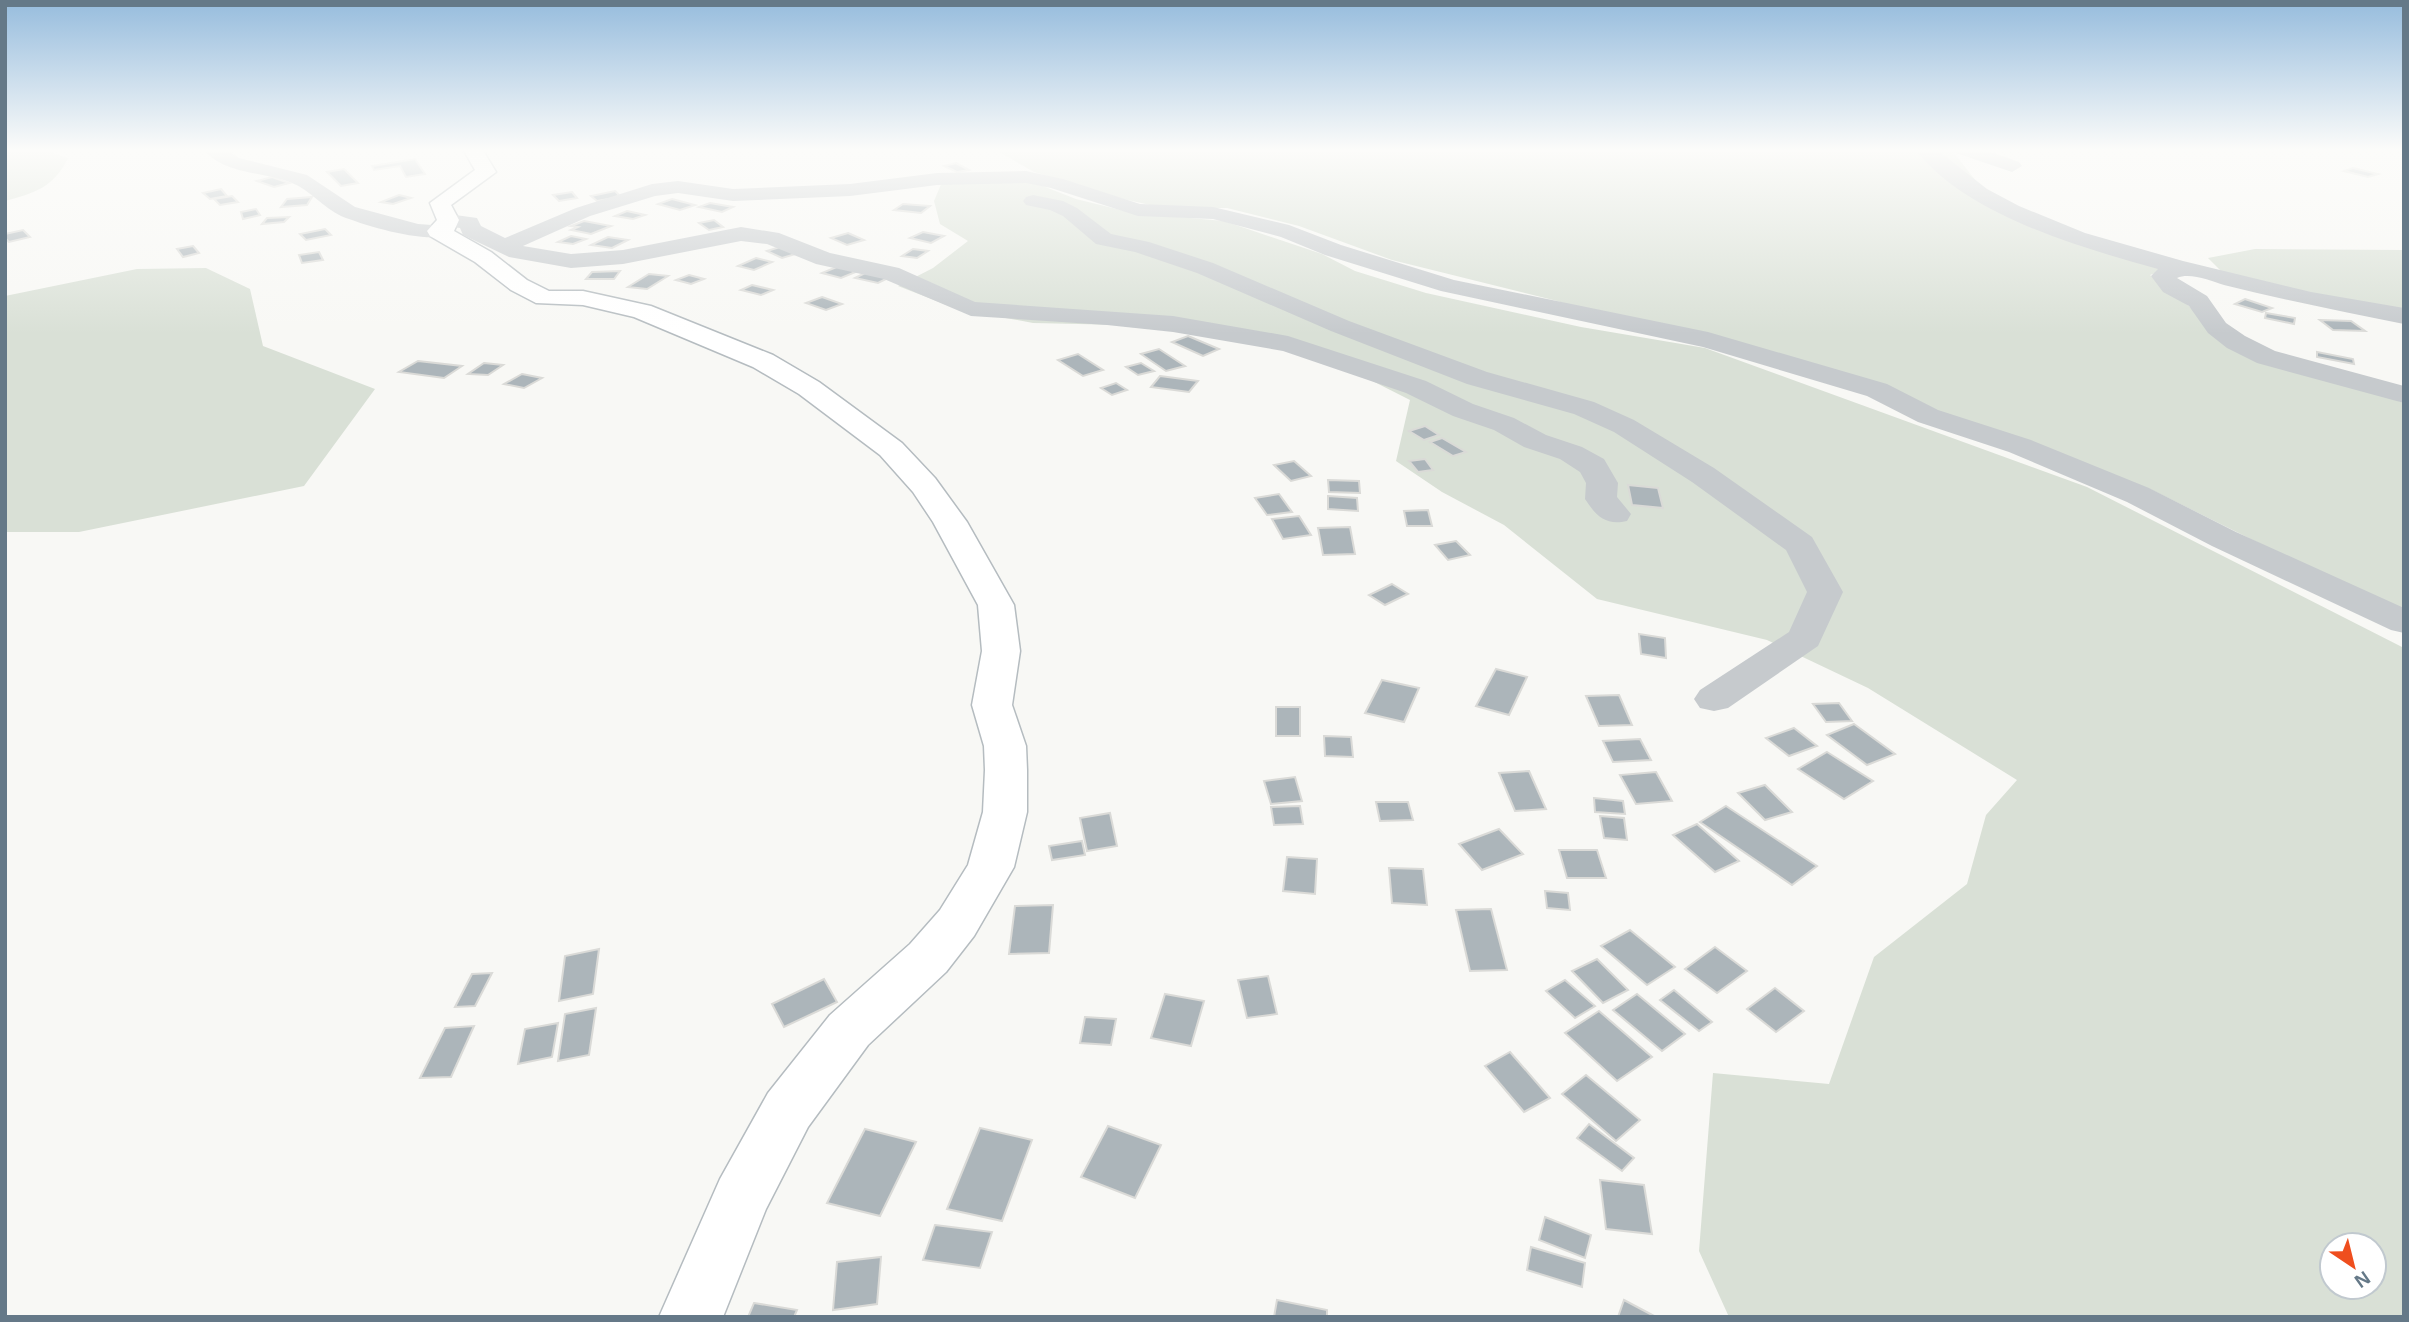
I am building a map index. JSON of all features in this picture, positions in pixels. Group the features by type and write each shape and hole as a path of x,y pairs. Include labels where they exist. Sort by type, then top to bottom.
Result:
{"street":[{"path":"348,211 417,231 469,223 471,230 483,238 506,245 517,252 548,258 593,261 741,233 771,238 824,259 891,273 971,309 1173,324 1288,345 1416,387 1462,410 1504,424 1535,441 1571,453 1593,466 1602,483 1601,499 1615,514"},
{"path":"441,211 443,225 519,285 545,298 583,298 642,311 763,361 809,388 891,449 924,485 950,522 996,605 1001,651 992,705 1005,746 1006,781 1005,812 991,867 957,923 896,990 849,1030 788,1110 741,1198 691,1317"},
{"path":"506,245 587,211"},
{"path":"1067,211 1104,239 1141,247 1205,268 1339,326 1477,378 1584,408 1624,426 1666,451 1800,544 1825,592 1805,638 1714,699"},
{"path":"1155,211 1213,213 1246,220 1289,232 1385,268 1449,286 1708,340 1877,390 1928,416 2020,446 2138,495 2224,539 2404,622"},
{"path":"2012,211 2032,221 2127,254 2311,299 2404,316"},
{"path":"2180,268 2163,276 2171,286 2198,302 2217,328 2236,342 2266,357 2404,396"}],"shaded area":[{"path":"937,211 1124,211 1224,221 1322,254 1355,271 1426,293 1581,327 1705,348 2087,487 2404,648 2404,1317 1729,1317 1699,1251 1713,1073 1829,1084 1874,957 1967,884 1986,815 2017,780 1868,688 1767,640 1597,599 1504,525 1442,492 1396,461 1410,400 1327,358 1219,337 1123,325 1033,323 957,309 898,286 933,268 968,241 940,224"},
{"path":"1238,211 2005,211 2170,268 2150,275 2200,315 2220,338 2404,403 2404,615 2150,489 2027,442 1557,301 1392,260 1299,226"},
{"path":"2255,249 2404,250 2404,312 2334,301 2221,271 2208,258"},
{"path":"206,268 250,289 263,346 375,389 304,486 79,532 5,532 5,296 137,269"}],"building":[{"path":"257,211 260,215 243,219 241,212"},
{"path":"627,211 645,215 633,219 615,216"},
{"path":"289,217 284,222 262,224 267,218"},
{"path":"714,220 723,227 709,230 699,223"},
{"path":"584,221 611,226 591,234 571,230 578,227 571,226"},
{"path":"325,229 331,235 306,240 300,234"},
{"path":"23,230 30,237 9,242 5,238 5,234"},
{"path":"923,232 944,236 931,243 910,238"},
{"path":"848,233 864,240 847,245 831,238"},
{"path":"571,236 586,239 573,244 558,242"},
{"path":"608,237 628,240 612,248 591,245"},
{"path":"193,246 199,253 183,257 177,249"},
{"path":"783,246 799,253 782,258 767,251"},
{"path":"913,249 928,251 917,258 902,256"},
{"path":"319,252 323,260 302,263 299,255"},
{"path":"756,258 772,262 754,270 738,266"},
{"path":"839,266 858,271 841,278 822,273"},
{"path":"620,271 614,279 586,279 592,272"},
{"path":"867,272 890,277 878,283 855,278"},
{"path":"649,274 668,276 647,289 628,287"},
{"path":"689,275 704,279 691,284 676,280"},
{"path":"752,285 773,290 761,295 741,290"},
{"path":"822,297 842,304 826,310 806,303"},
{"path":"2245,299 2272,308 2262,312 2235,304"},
{"path":"2266,313 2295,318 2294,324 2265,318"},
{"path":"2320,320 2351,321 2365,331 2333,330"},
{"path":"1188,336 1219,349 1203,356 1172,342"},
{"path":"1159,349 1185,366 1166,371 1141,354"},
{"path":"2317,352 2353,359 2354,364 2317,357"},
{"path":"1078,354 1103,370 1083,376 1058,360"},
{"path":"418,361 462,366 444,378 399,372"},
{"path":"484,363 503,365 488,375 468,374"},
{"path":"1141,363 1154,371 1138,375 1126,367"},
{"path":"522,374 542,378 524,388 504,384"},
{"path":"1160,376 1198,381 1189,392 1151,387"},
{"path":"1116,383 1127,390 1112,395 1101,388"},
{"path":"1425,426 1439,435 1424,440 1409,431"},
{"path":"1442,438 1466,452 1453,456 1430,442"},
{"path":"1425,459 1433,470 1418,472 1409,461"},
{"path":"1294,461 1311,476 1291,481 1274,465"},
{"path":"1328,480 1359,481 1360,493 1329,492"},
{"path":"1628,485 1658,488 1663,508 1632,505"},
{"path":"1279,494 1292,512 1267,515 1255,498"},
{"path":"1328,496 1357,498 1358,511 1328,509"},
{"path":"1428,510 1432,526 1407,526 1404,511"},
{"path":"1299,516 1311,535 1283,539 1272,519"},
{"path":"1350,527 1355,554 1323,555 1318,528"},
{"path":"1456,541 1470,555 1448,560 1435,545"},
{"path":"1392,584 1408,594 1385,605 1369,595"},
{"path":"1639,634 1665,638 1666,658 1641,654"},
{"path":"1496,669 1527,677 1509,715 1476,706"},
{"path":"1382,680 1419,688 1404,722 1365,713"},
{"path":"1619,695 1632,725 1599,726 1586,696"},
{"path":"1839,703 1852,721 1826,722 1813,704"},
{"path":"1276,707 1300,707 1300,736 1276,736"},
{"path":"1854,724 1895,754 1867,765 1827,735"},
{"path":"1794,728 1817,746 1789,756 1766,738"},
{"path":"1324,736 1351,737 1353,757 1325,756"},
{"path":"1640,739 1651,760 1613,762 1603,741"},
{"path":"1827,752 1873,781 1844,799 1798,769"},
{"path":"1529,771 1546,809 1515,811 1499,773"},
{"path":"1656,772 1672,801 1636,804 1620,775"},
{"path":"1295,777 1302,801 1271,804 1264,781"},
{"path":"1765,785 1792,812 1765,820 1738,793"},
{"path":"1594,798 1623,801 1625,814 1595,812"},
{"path":"1376,802 1408,802 1413,820 1380,821"},
{"path":"1300,806 1303,824 1274,825 1271,807"},
{"path":"1726,806 1817,866 1792,885 1700,822"},
{"path":"1110,813 1117,846 1087,851 1080,818"},
{"path":"1600,816 1624,818 1627,840 1604,838"},
{"path":"1697,824 1739,861 1715,872 1673,835"},
{"path":"1499,829 1523,854 1482,870 1459,844"},
{"path":"1082,841 1085,855 1052,860 1049,846"},
{"path":"1559,850 1597,850 1606,878 1567,878"},
{"path":"1287,857 1317,859 1315,894 1283,891"},
{"path":"1389,868 1423,869 1427,905 1392,903"},
{"path":"1545,891 1568,893 1570,910 1547,908"},
{"path":"1053,905 1049,953 1009,954 1015,906"},
{"path":"1491,909 1507,970 1470,971 1456,910"},
{"path":"1630,930 1675,967 1647,985 1601,946"},
{"path":"1715,947 1747,971 1717,993 1685,969"},
{"path":"599,949 593,994 559,1001 565,956"},
{"path":"1597,959 1628,990 1603,1003 1572,971"},
{"path":"492,973 475,1006 455,1007 472,974"},
{"path":"1268,976 1277,1014 1247,1018 1238,980"},
{"path":"824,979 837,1002 784,1027 772,1004"},
{"path":"1565,980 1595,1006 1575,1018 1546,991"},
{"path":"1775,988 1804,1011 1776,1032 1747,1009"},
{"path":"1674,990 1712,1022 1699,1031 1660,1000"},
{"path":"1165,994 1204,1001 1191,1046 1151,1038"},
{"path":"1637,994 1685,1034 1662,1051 1613,1010"},
{"path":"596,1008 589,1055 558,1061 565,1014"},
{"path":"1599,1011 1652,1057 1617,1081 1565,1033"},
{"path":"1085,1017 1116,1019 1111,1045 1080,1043"},
{"path":"558,1023 552,1057 518,1064 525,1029"},
{"path":"474,1026 451,1077 420,1078 445,1028"},
{"path":"1510,1052 1550,1098 1524,1112 1485,1066"},
{"path":"1586,1075 1640,1120 1616,1141 1562,1094"},
{"path":"1589,1124 1634,1158 1622,1171 1577,1138"},
{"path":"1108,1126 1161,1145 1135,1198 1081,1177"},
{"path":"980,1128 1032,1140 1002,1221 947,1209"},
{"path":"865,1129 916,1142 880,1216 827,1203"},
{"path":"1600,1180 1644,1185 1652,1234 1606,1229"},
{"path":"1545,1217 1591,1235 1585,1258 1539,1240"},
{"path":"935,1225 992,1232 980,1268 923,1260"},
{"path":"1531,1247 1585,1263 1582,1287 1527,1270"},
{"path":"881,1257 877,1304 833,1310 837,1262"},
{"path":"1277,1300 1327,1310 1327,1317 1274,1317"},
{"path":"1624,1300 1656,1317 1618,1317"},
{"path":"754,1303 797,1310 794,1317 748,1317"}]}
